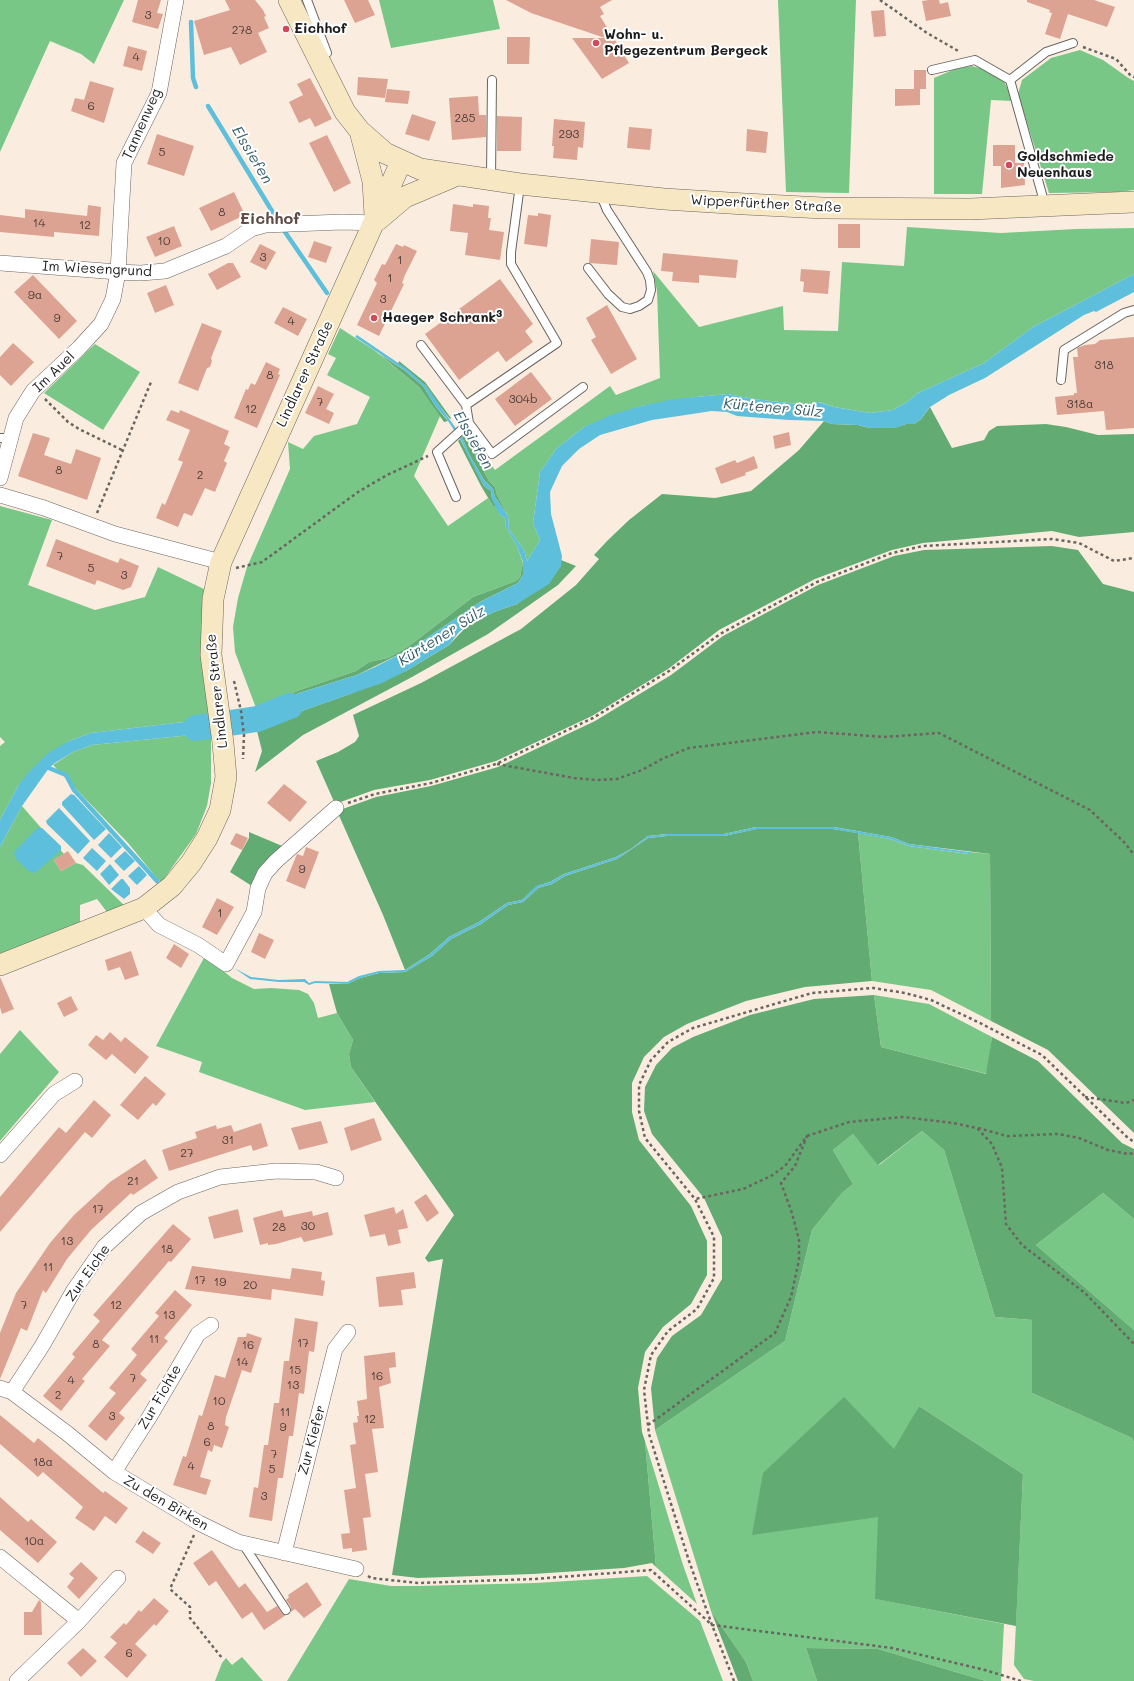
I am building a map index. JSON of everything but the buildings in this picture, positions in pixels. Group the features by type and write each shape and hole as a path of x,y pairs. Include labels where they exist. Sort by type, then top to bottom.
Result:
{"main road":[{"path":"289,0 345,112 360,131 373,181 375,223"},
{"name":"Wipperfürther Straße","path":"360,131 385,153 401,162 420,169 520,184 664,199 823,208 970,209 1134,202"},
{"name":"Lindlarer Straße","path":"0,965 144,908 172,886 192,863 207,838 220,810 226,777 219,710 211,655 213,599 234,567 269,453 375,223 401,162"},
{"path":"375,223 405,197 457,175"}],"street":[{"name":"Tannenweg","path":"118,272 124,163 158,93 176,0"},
{"name":"Im Wiesengrund","path":"0,262 118,272 141,273 165,271 226,246 251,230 265,225 343,222 375,223"},
{"name":"Im Auel","path":"0,478 5,438 16,418 33,391 79,348 101,324 113,299 118,272"},
{"path":"0,495 44,508 91,527 234,567"},
{"path":"144,908 159,925 198,945 226,964 254,912 258,888 265,873 276,861 336,808"},
{"path":"0,1155 54,1094 76,1081"},
{"name":"Zur Eiche","path":"6,1390 42,1346 74,1290 104,1247 141,1213 178,1192 220,1177 276,1171 316,1172 336,1178"},
{"name":"Zur Fichte","path":"114,1472 150,1416 198,1334 211,1325"},
{"name":"Zur Kiefer","path":"284,1553 335,1349 348,1332"},
{"name":"Zu den Birken","path":"6,1390 68,1434 114,1472 199,1523 242,1543 356,1568"},
{"path":"0,1557 78,1621"},
{"path":"17,1681 78,1621 118,1578"}],"lane":[{"path":"307,0 327,53 317,58"},
{"path":"1010,80 1046,52 1073,43"},
{"path":"932,70 975,60 1010,80 1046,206"},
{"path":"491,180 492,80"},
{"path":"466,405 557,343 511,264 511,252 520,184"},
{"path":"588,268 608,294 622,307 630,309 639,306 648,300 651,290 647,272 607,210 600,192"},
{"path":"1061,380 1064,350 1124,314 1134,310"},
{"path":"421,345 466,405 469,423 492,454 583,387"},
{"path":"456,497 437,452 469,423"},
{"path":"242,1543 286,1610"}],"path":[{"path":"880,0 927,33 975,60"},
{"path":"1073,43 1116,59 1131,76 1134,77"},
{"path":"91,527 151,382"},
{"path":"33,391 46,399 57,412 79,429 122,450"},
{"path":"234,567 262,562 358,492 387,474 408,467 437,452"},
{"path":"336,808 375,794 431,783 496,764 593,718 669,672 720,634 754,615 817,582 892,553 923,546 1052,539 1079,543 1114,561 1134,558"},
{"path":"233,680 240,708 244,738"},
{"path":"496,764 574,778 596,780 617,779 642,770 664,758 689,748 817,732 884,737 939,733 1090,810 1125,843 1134,854"},
{"path":"734,1681 712,1625 687,1553 649,1434 644,1390 651,1355 668,1331 697,1309 714,1278 714,1238 695,1199 645,1138 639,1111 639,1085 651,1060 668,1042 693,1028 812,993 873,988 905,993 931,1000 978,1022 1042,1056 1126,1137 1134,1142"},
{"path":"1085,1097 1126,1102 1134,1100"},
{"path":"695,1199 742,1189 771,1176 785,1166 807,1136 849,1122 903,1117 953,1123 1007,1136 1058,1134 1079,1138 1108,1150 1128,1154 1134,1153"},
{"path":"977,1128 992,1144 1002,1168 1006,1224 1022,1245 1085,1293 1134,1344"},
{"path":"648,1425 775,1332 791,1297 799,1260 797,1233 792,1213 781,1183 795,1166 807,1136"},
{"path":"199,1523 170,1588 190,1607 190,1618 222,1658"},
{"path":"356,1568 371,1578 418,1583 534,1580 651,1570 712,1625 892,1648 985,1670 1021,1681"}],"green space":[{"path":"0,0 124,0 94,64 81,54 50,41 0,152"},
{"path":"379,0 493,0 500,29 391,48"},
{"path":"778,0 856,0 849,193 786,192"},
{"path":"1080,50 1103,60 1134,81 1134,190 1118,192 1049,193 1018,94 1022,80 1051,58"},
{"path":"971,66 989,70 1004,81 1013,101 991,100 982,194 934,194 934,78 955,69"},
{"path":"907,227 1001,233 1134,228 1134,274 1033,327 984,363 918,393 907,402 893,410 870,413 834,407 819,402 806,405 753,399 728,394 696,397 641,406 584,427 557,448 540,472 533,523 540,540 527,561 524,550 509,529 508,516 497,495 495,487 489,481 464,434 469,435 495,470 610,386 616,395 660,378 657,291 653,271 699,327 783,306 784,330 838,331 842,262 904,266"},
{"path":"340,328 374,350 419,387 440,416 414,476 448,526 488,498 493,506 497,506 499,514 505,518 506,527 517,546 523,563 520,577 516,581 473,597 409,646 388,658 369,662 356,671 300,690 256,708 235,652 233,627 238,598 247,567 290,469 288,442 303,449 314,436 357,424 370,397 327,375 336,358 328,354"},
{"path":"95,344 140,372 103,430 44,393"},
{"path":"378,353 404,370 423,386 436,407 448,421 444,422 419,387"},
{"path":"399,361 425,382 451,418 450,419 426,386 398,364"},
{"path":"930,407 952,448 984,440 989,431 997,426 1046,424 1066,427 1098,435 1134,434 1134,532 1079,537 1052,531 923,543 892,550 815,579 719,630 668,669 592,716 496,761 430,780 374,790 335,804 316,761 338,752 355,742 359,736 353,715 421,683 521,629 576,585 599,559 594,555 607,541 629,520 662,494 715,498 751,491 799,450 824,421 832,424 858,425 870,428 894,428 906,424 914,424 921,419"},
{"path":"464,434 489,481 495,487 497,495 508,516 495,497 493,489 484,480 470,456 462,437"},
{"path":"460,439 484,486 491,491 492,499 497,506 493,506 481,486 458,441"},
{"path":"0,506 52,520 28,585 95,610 145,597 158,567 204,589 202,619 209,719 91,733 69,741 18,786 0,820 0,746 5,742 0,737"},
{"path":"1052,546 1078,550 1103,584 1134,592 1134,1133 1048,1050 991,1021 990,854 909,844 891,837 834,827 756,827 724,834 667,834 648,836 631,849 616,857 564,874 550,882 537,886 522,900 507,903 479,922 449,937 430,954 405,970 383,915 337,811 376,797 431,786 498,767 595,721 671,675 723,636 818,585 894,556 924,550"},
{"path":"561,560 576,566 558,585 488,634 412,677 303,735 255,772 262,751 256,727 350,694 406,671 449,645 468,625 494,612 517,604 561,566"},
{"path":"523,563 523,575 518,583 480,602 412,648 357,675 299,693 257,710 256,708 300,690 356,671 369,662 388,658 409,646 473,597 516,581 520,577"},
{"path":"201,734 211,735 211,783 207,806 196,834 161,883 128,843 53,765 73,752 92,745"},
{"path":"22,806 64,854 54,860 61,871 76,863 83,865 127,908 110,916 97,899 80,905 80,926 0,955 0,847"},
{"path":"756,829 833,829 858,833 872,981 805,987 746,1001 687,1024 664,1037 644,1057 632,1083 632,1112 639,1140 691,1206 707,1241 707,1275 691,1304 663,1327 645,1352 638,1388 642,1432 645,1441 656,1567 652,1563 624,1568 533,1574 418,1578 392,1575 443,1259 428,1262 425,1258 454,1215 351,1067 349,1054 353,1040 337,1013 329,984 347,984 360,978 379,973 405,972 432,956 451,939 481,924 508,905 523,902 538,888 552,884 565,876 617,859 648,838 667,836 724,836"},
{"path":"249,832 287,848 255,888 230,872 249,838"},
{"path":"858,833 890,839 909,846 968,854 969,852 990,854 991,1021 931,990 872,981"},
{"path":"205,956 232,978 254,989 271,988 299,990 308,994 314,1003 318,1018 337,1013 353,1040 349,1054 351,1067 375,1102 305,1110 199,1072 202,1062 156,1046"},
{"path":"874,995 929,1004 992,1037 987,1074 881,1047"},
{"path":"874,995 881,1047 986,1074 992,1037 1038,1061 1122,1143 1134,1149 1134,1219 1103,1193 1036,1245 1134,1330 1134,1443 1132,1438 1032,1393 1032,1320 995,1317 944,1150 922,1131 878,1165 853,1134 833,1150 853,1184 842,1193 812,1230 785,1341 655,1430 651,1388 657,1358 672,1336 701,1315 722,1279 722,1237 704,1198 652,1134 644,1111 645,1087 656,1065 672,1048 693,1037 750,1015 814,999"},
{"path":"20,1030 59,1072 0,1141 0,1054"},
{"path":"922,1131 944,1150 995,1317 1032,1320 1032,1393 1132,1438 1134,1443 1134,1681 1034,1681 1024,1679 1014,1665 1023,1474 919,1406 895,1450 879,1517 876,1599 1004,1624 1001,1681 986,1681 878,1649 806,1648 817,1681 753,1681 746,1662 711,1611 655,1430 785,1341 812,1230 842,1193 853,1184 833,1150 853,1134 879,1165"},
{"path":"1103,1193 1134,1219 1134,1330 1036,1245"},
{"path":"844,1397 894,1449 919,1406 1023,1474 1016,1626 875,1599 878,1517 752,1535 763,1473"},
{"path":"645,1441 683,1565 697,1604 656,1567"},
{"path":"647,1576 700,1621 723,1681 287,1681 349,1579 391,1586 418,1586 536,1583"},
{"path":"711,1611 746,1662 753,1681 738,1681"},
{"path":"806,1648 878,1649 986,1681 817,1681"},
{"path":"242,1657 263,1681 215,1681 222,1663 226,1658 232,1665"}],"water":[{"path":"1134,274 1134,292 1096,312 1094,311 1084,315 985,378 949,395 930,407 921,419 914,424 906,424 895,428 870,428 858,425 832,424 824,421 737,416 727,412 712,411 652,420 600,435 579,449 562,466 550,492 551,514 562,556 561,566 549,584 517,604 494,612 468,625 459,632 449,645 406,671 382,683 256,727 257,710 299,693 357,675 375,667 412,648 480,602 518,583 523,575 523,562 517,546 506,527 505,518 499,514 492,499 491,491 484,486 462,442 446,418 436,407 423,386 404,370 355,337 357,335 407,369 426,386 462,437 470,456 484,480 493,489 495,497 508,516 509,529 524,550 527,561 540,540 533,523 540,472 557,448 584,427 611,415 641,406 674,399 728,394 753,399 806,405 818,402 834,407 870,413 893,410 907,402 918,393 984,363 1033,327"},
{"path":"209,719 211,735 201,734 92,745 73,752 55,763 49,768 22,806 0,847 0,820 18,786 29,772 48,753 69,741 91,733"},
{"path":"71,794 74,795 106,829 94,840 62,805 62,802"},
{"path":"59,808 90,841 78,854 47,824 46,821"},
{"path":"756,827 834,827 891,837 909,844 969,852 969,854 909,846 890,839 833,829 757,829 724,836 667,836 648,838 617,859 565,876 552,884 538,888 523,902 508,905 481,924 451,939 432,956 405,972 379,973 360,978 347,984 315,983 309,985 304,982 279,982 250,979 234,968 251,977 279,980 305,979 309,983 315,981 347,982 359,976 379,971 405,970 430,954 449,937 479,922 507,903 522,900 536,886 550,882 564,874 616,857 631,849 648,836 667,834 724,834"},
{"path":"37,828 42,828 61,846 61,850 35,873 30,872 15,858 14,852"},
{"path":"109,833 122,847 111,858 98,845"},
{"path":"92,848 106,861 97,871 83,858"},
{"path":"125,851 135,861 124,871 114,861"},
{"path":"110,864 119,875 109,885 100,874"},
{"path":"139,866 147,875 137,885 128,876"},
{"path":"121,879 123,879 130,888 130,894 124,899 111,889"}],"waterway":[{"name":"Elssiefen","path":"191,22 193,78 196,87"},
{"name":"Elssiefen","path":"208,106 275,216"},
{"name":"Elssiefen","path":"285,232 327,293"},
{"name":"Kürtener Sülz","path":"196,728 257,719 290,706"},
{"path":"44,766 66,775 74,790 157,881"}],"place":[{"name":"Eichhof","path":"286,29"},
{"name":"Wohn- u. Pflegezentrum Bergeck","path":"596,43"},
{"name":"Goldschmiede Neuenhaus","path":"1009,165"},
{"name":"Haeger Schrank³","path":"374,318"}],"district":[{"name":"Eichhof","path":"270,219"}]}
